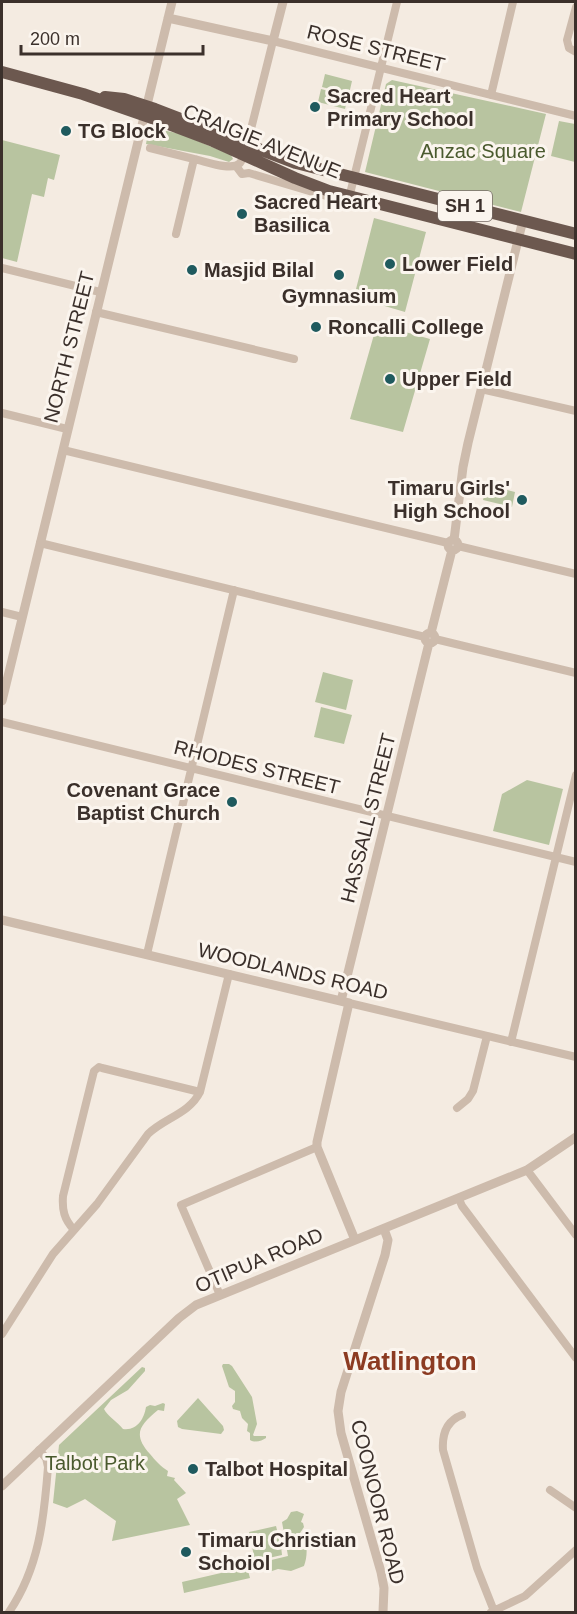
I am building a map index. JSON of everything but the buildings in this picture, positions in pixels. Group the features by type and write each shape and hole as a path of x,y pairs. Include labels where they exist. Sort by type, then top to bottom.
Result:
{"highway":[{"name":"SH 1","path":"2,72 83,93 124,99 145,111"},
{"name":"CRAIGIE AVENUE","path":"145,111 246,150 305,183 349,197 576,254"},
{"name":"CRAIGIE AVENUE","path":"246,150 576,234"}],"street":[{"name":"NORTH STREET","path":"2,701 170,2"},
{"path":"150,148 228,167 240,163 246,150 283,2"},
{"path":"236,166 242,174 249,173 337,199 346,200 349,197 397,2"},
{"path":"490,95 513,2"},
{"path":"576,7 567,40 569,48 576,52"},
{"name":"ROSE STREET","path":"168,18 273,41 576,116"},
{"path":"176,234 194,159"},
{"name":"HASSALL STREET","path":"354,1240 317,1147 318,1131 387,816 453,545 463,467 523,220"},
{"path":"2,268 100,292"},
{"path":"96,312 294,359"},
{"path":"481,389 576,411"},
{"path":"2,413 67,429"},
{"path":"63,450 576,574"},
{"path":"40,543 576,673"},
{"path":"147,954 234,590"},
{"path":"2,612 22,617"},
{"name":"RHODES STREET","path":"2,722 576,862"},
{"path":"511,1042 576,776"},
{"name":"WOODLANDS ROAD","path":"2,920 576,1057"},
{"path":"2,1334 53,1254 97,1204 148,1134 197,1099 229,974"},
{"path":"457,1108 468,1099 473,1091 487,1036"},
{"path":"74,1230 65,1218 62,1206 63,1196 94,1071 99,1067 200,1092"},
{"name":"OTIPUA ROAD","path":"2,1486 196,1305 527,1170 538,1165 576,1137"},
{"path":"220,1295 181,1205 317,1147"},
{"path":"527,1170 576,1235"},
{"path":"459,1199 576,1358"},
{"name":"COONOOR ROAD","path":"383,1612 383,1581 341,1433 338,1411 343,1384 385,1255 388,1240 384,1229"},
{"path":"462,1415 452,1420 447,1427 443,1450 492,1612 525,1596 576,1550"},
{"path":"9,1612 29,1574 40,1538 48,1467 46,1458 39,1450"},
{"path":"550,1490 576,1508"}],"green space":[{"path":"325,74 352,81 349,94 322,87"},
{"name":"Anzac Square","path":"392,80 546,114 521,212 365,172 386,84"},
{"path":"321,89 348,96 345,109 318,102"},
{"path":"559,121 575,124 575,162 551,156"},
{"path":"153,128 181,134 231,155 233,159 229,162 210,156 146,144 148,132"},
{"path":"2,140 60,155 54,180 48,178 44,197 32,194 17,262 2,258"},
{"name":"Lower Field","path":"374,218 426,232 405,312 354,297"},
{"name":"Upper Field","path":"377,324 430,339 403,432 350,419"},
{"path":"487,485 515,492 512,507 483,500"},
{"path":"323,672 353,680 346,710 315,702"},
{"path":"321,707 352,715 344,744 314,737"},
{"path":"527,780 563,789 549,845 493,831 502,794"},
{"path":"223,1364 232,1366 252,1397 257,1424 253,1435 266,1436 266,1438 260,1441 250,1440 250,1433 247,1431 248,1424 242,1418 240,1411 233,1409 235,1391 229,1387"},
{"name":"Talbot Park","path":"142,1367 145,1371 128,1390 111,1400 104,1409 123,1429 128,1429 139,1423 146,1407 165,1404 164,1411 158,1410 143,1425 140,1430 141,1441 158,1463 168,1471 167,1476 175,1478 174,1480 186,1493 177,1499 190,1525 112,1541 116,1521 85,1499 67,1508 53,1503 59,1445"},
{"path":"198,1398 223,1426 224,1430 221,1434 178,1427 177,1421"},
{"path":"297,1511 304,1514 301,1522 304,1527 300,1533 305,1540 306,1548 304,1566 291,1571 278,1569 269,1572 264,1570 263,1562 288,1556 282,1522 291,1512"},
{"path":"276,1526 282,1555 255,1561 249,1532"},
{"path":"247,1567 250,1578 184,1593 182,1582"}],"place":[{"name":"Sacred Heart Primary School","path":"315,107"},
{"name":"TG Block","path":"66,131"},
{"name":"Sacred Heart Basilica","path":"242,214"},
{"name":"Lower Field","path":"390,264"},
{"name":"Masjid Bilal","path":"192,270"},
{"name":"Gymnasium","path":"339,275"},
{"name":"Roncalli College","path":"316,327"},
{"name":"Upper Field","path":"390,379"},
{"name":"Timaru Girls' High School","path":"522,500"},
{"name":"Covenant Grace Baptist Church","path":"232,802"},
{"name":"Talbot Hospital","path":"193,1469"},
{"name":"Timaru Christian Schoiol","path":"186,1552"}],"district":[{"name":"Watlington","path":"410,1361"}]}
